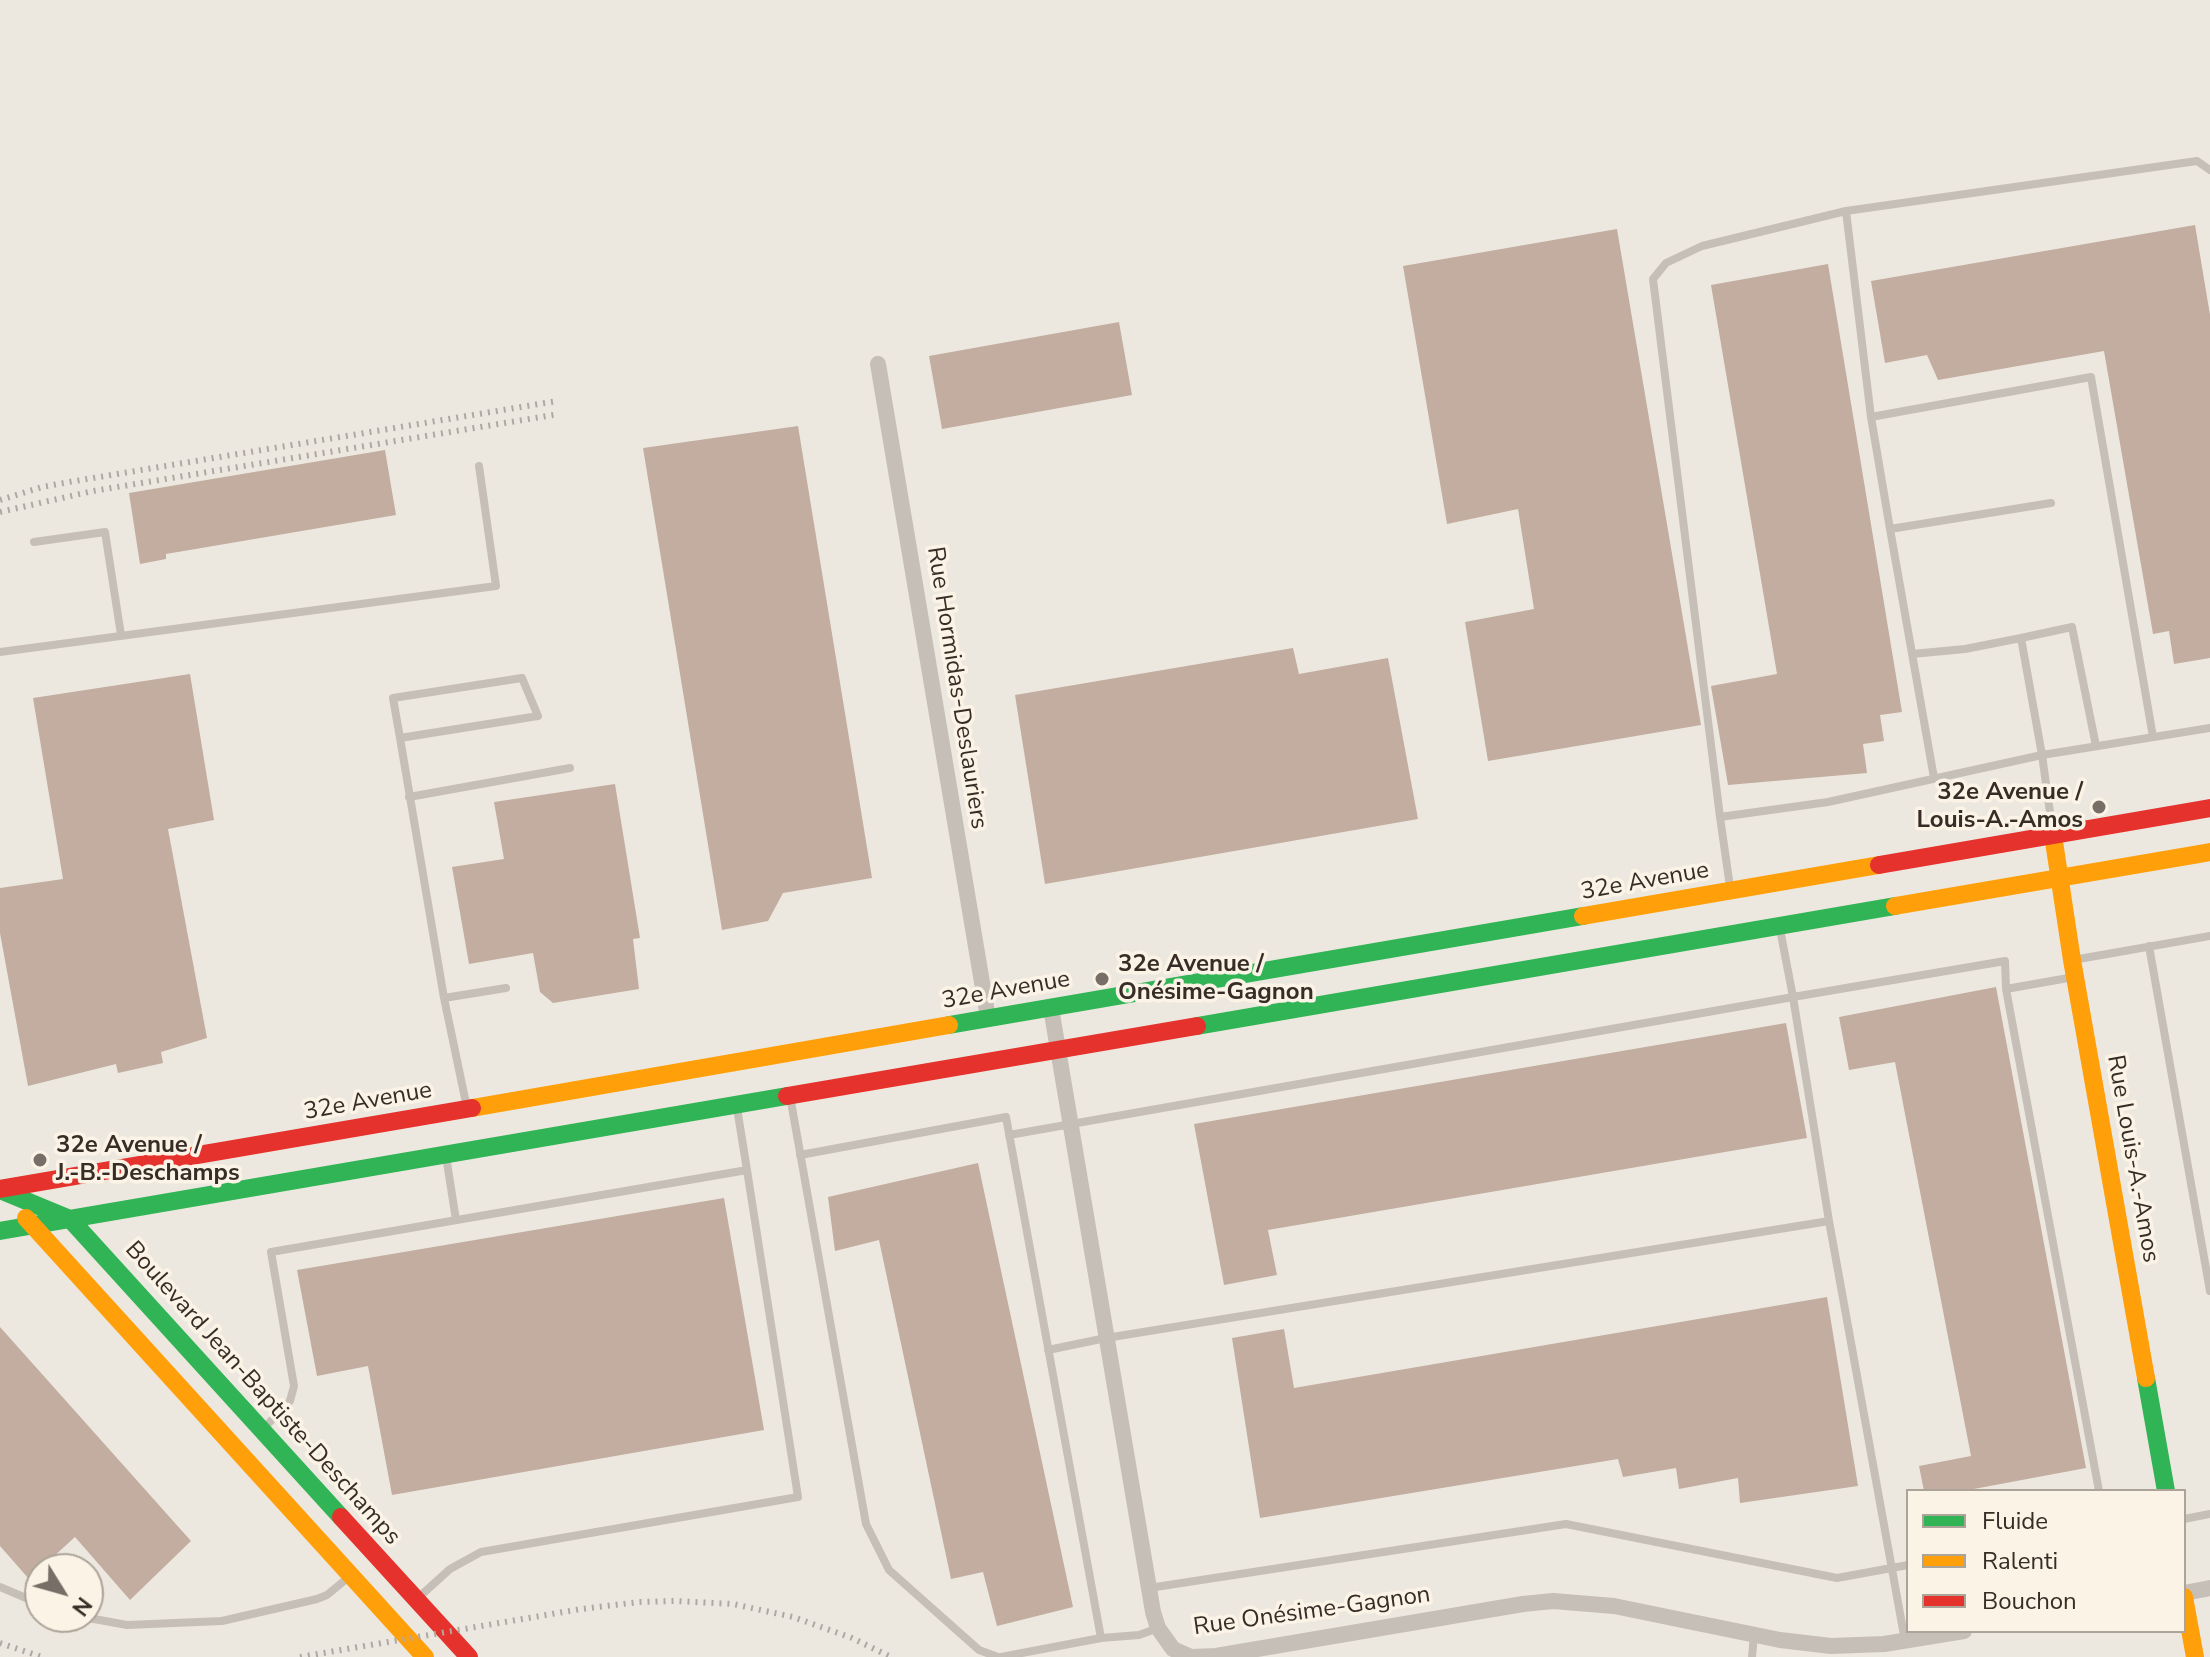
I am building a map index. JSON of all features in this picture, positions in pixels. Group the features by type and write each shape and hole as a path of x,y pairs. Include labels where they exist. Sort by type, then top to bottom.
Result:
{"street":[{"name":"Rue Hormidas-Deslauriers","path":"878,364 988,1018"},
{"name":"32e Avenue","path":"0,1190 2210,808"},
{"name":"Rue Louis-A.-Amos","path":"2053,835 2166,1489"},
{"path":"0,1231 2210,852"},
{"name":"Rue Onésime-Gagnon","path":"1051,1008 1149,1588 1158,1628 1173,1649 1191,1657 1230,1654 1553,1601 1614,1606 1754,1635 1831,1646 1867,1646 1952,1633"},
{"path":"0,1190 425,1657"},
{"name":"Boulevard Jean-Baptiste-Deschamps","path":"0,1190 70,1219 469,1657"},
{"path":"371,1598 395,1576"},
{"path":"2186,1594 2210,1588"},
{"path":"2186,1606 2195,1657"}],"lane":[{"path":"1731,891 1653,279 1666,263 1702,246 1846,211 2197,161 2210,170"},
{"path":"1846,211 1871,417 1934,778"},
{"path":"1871,417 2091,377 2153,737"},
{"path":"0,652 496,586 479,466"},
{"path":"1890,529 2051,503"},
{"path":"34,542 105,532 121,635"},
{"path":"1912,654 1965,649 2072,627 2096,746"},
{"path":"2021,638 2053,835"},
{"path":"400,738 538,716 522,678 393,698 444,998 467,1109"},
{"path":"1720,817 1828,802 2042,755 2210,728"},
{"path":"409,797 570,768"},
{"path":"1780,926 1829,1221 1905,1641"},
{"path":"2006,989 2149,946 2210,936"},
{"path":"2149,946 2210,1291"},
{"path":"1009,1135 2005,961 2006,989 2099,1489"},
{"path":"444,998 506,988"},
{"path":"790,1095 866,1524 889,1570 979,1650 1000,1657 1101,1638 1139,1635 1158,1628"},
{"path":"417,1600 450,1569 481,1552 798,1497 737,1104"},
{"path":"800,1155 1006,1117 1101,1638"},
{"path":"446,1155 456,1220"},
{"path":"262,1430 290,1401 294,1386 271,1252 747,1170"},
{"path":"1048,1350 1829,1221"},
{"path":"2186,1519 2210,1514"},
{"path":"1149,1588 1566,1524 1837,1578 1906,1565"},
{"path":"104,1621 127,1625 222,1621 317,1599 350,1575"},
{"path":"0,1587 24,1599"},
{"path":"1752,1657 1754,1635"}],"building":[{"path":"2195,225 2210,315 2210,658 2174,664 2169,631 2153,634 2104,351 1938,380 1927,355 1885,363 1871,281"},
{"path":"1617,229 1701,725 1488,761 1465,622 1534,609 1518,509 1447,524 1403,266"},
{"path":"1828,264 1902,712 1880,715 1884,741 1863,744 1867,773 1728,785 1711,686 1777,674 1711,285"},
{"path":"1119,322 1132,395 942,429 929,356"},
{"path":"798,426 872,878 783,893 768,921 722,930 643,448"},
{"path":"385,450 396,515 166,554 166,559 140,564 129,493"},
{"path":"1293,648 1299,674 1388,658 1418,819 1045,884 1015,695"},
{"path":"190,674 214,820 168,829 207,1038 161,1052 163,1063 118,1073 116,1064 28,1086 0,933 0,888 63,879 33,698"},
{"path":"615,784 640,938 633,939 639,989 553,1003 540,992 533,953 469,964 452,867 504,859 494,802"},
{"path":"1996,987 2086,1468 1974,1489 1924,1489 1919,1466 1971,1456 1895,1062 1849,1070 1839,1017"},
{"path":"1786,1023 1807,1138 1268,1230 1277,1275 1224,1285 1194,1124"},
{"path":"978,1163 1073,1607 997,1626 983,1572 951,1579 879,1240 835,1251 828,1197"},
{"path":"724,1198 764,1430 392,1495 368,1366 317,1376 297,1270"},
{"path":"1827,1297 1858,1486 1740,1503 1738,1478 1679,1489 1676,1468 1623,1477 1618,1459 1260,1518 1232,1338 1284,1329 1294,1388"},
{"path":"0,1327 191,1541 130,1600 104,1570 104,1553 89,1553 75,1537 57,1553 24,1553 24,1573 0,1546"}],"railway":[{"path":"0,500 69,482 557,401"},
{"path":"0,512 93,491 559,414"},
{"path":"300,1657 581,1609 676,1601 733,1604 793,1617 852,1638 891,1657"},
{"path":"0,1643 42,1657"}],"traffic: fast":[{"path":"1197,1026 1895,906"},
{"path":"949,1025 1583,916"},
{"path":"0,1231 787,1096"},
{"path":"0,1190 70,1219 341,1517"},
{"path":"2146,1378 2166,1489"}],"traffic: slow":[{"path":"2053,835 2146,1378"},
{"path":"1895,906 2210,852"},
{"path":"1583,916 1879,865"},
{"path":"472,1108 949,1025"},
{"path":"26,1218 425,1657"},
{"path":"2186,1608 2195,1657"}],"traffic: jam":[{"path":"1879,865 2210,808"},
{"path":"787,1096 1197,1026"},
{"path":"0,1189 472,1108"},
{"path":"341,1517 469,1657"}],"place":[{"name":"32e Avenue / Louis-A.-Amos","path":"2099,807"},
{"name":"32e Avenue / Onésime-Gagnon","path":"1102,979"},
{"name":"32e Avenue / J.-B.-Deschamps","path":"40,1160"}]}
